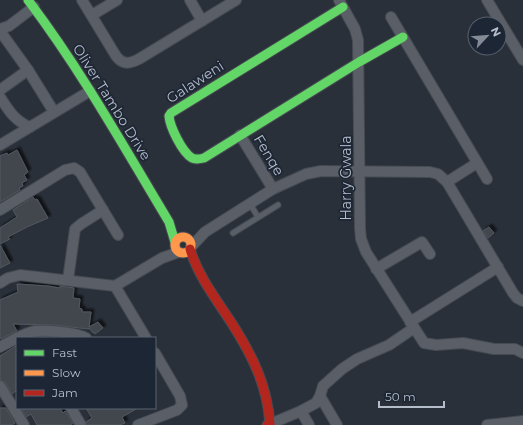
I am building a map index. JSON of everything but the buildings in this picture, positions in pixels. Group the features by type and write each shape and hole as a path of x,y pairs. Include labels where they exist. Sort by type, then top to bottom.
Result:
{"street":[{"path":"82,0 119,61 124,64 128,64 139,59 236,0"},
{"path":"92,16 117,0"},
{"path":"190,0 202,21"},
{"path":"487,0 523,60"},
{"name":"Harry Gwala","path":"341,2 357,34 359,62 361,239 363,246 376,269 424,343 436,345 463,343 494,349 515,349 523,353"},
{"name":"Galaweni","path":"341,2 168,116 169,123 188,154 197,160 204,158 359,62 403,37"},
{"path":"31,4 9,26 0,30 28,70 54,112"},
{"name":"Oliver Tambo Drive","path":"31,4 47,25 90,91 169,222 188,242 197,268 242,340 255,364 265,392 269,425"},
{"path":"391,17 487,179"},
{"path":"0,90 28,70"},
{"path":"0,145 90,91"},
{"path":"0,97 15,118 30,127"},
{"name":"Fenqe","path":"240,135 273,190"},
{"path":"447,182 477,164"},
{"path":"0,210 64,170 74,168 80,172 118,236"},
{"path":"177,248 186,253 188,242 273,190 313,172 430,172 438,174 447,182 517,298 523,301"},
{"path":"68,280 75,230 81,224 103,210"},
{"name":"Oliver Tambo Drive","path":"169,222 177,248 197,268"},
{"path":"0,283 8,278 20,275 115,286 177,248 179,238 188,242"},
{"path":"376,269 422,242 430,254"},
{"path":"269,425 316,403 323,386 342,369 357,359 389,345 412,325 498,268"},
{"path":"115,286 145,337"},
{"path":"29,335 45,331 78,334 84,337"},
{"path":"0,347 16,339"},
{"path":"138,425 177,410 182,405 180,396 156,355"},
{"path":"0,386 24,425"},
{"path":"320,396 337,425"},
{"path":"72,409 82,425"},
{"path":"301,411 309,425"},
{"path":"487,425 523,421"}],"lane":[{"path":"250,204 258,217"},
{"path":"233,233 278,205"}],"traffic: fast":[{"path":"28,0 102,109 169,222 175,242"},
{"path":"343,7 171,113 169,116 174,133 188,155 195,159 204,158 359,62 403,37"}],"traffic: slow":[{"path":"180,237 186,237 191,242 191,245 189,251 186,253 180,253 175,248 175,242 180,237"}],"traffic: jam":[{"path":"190,249 193,259 203,278 239,334 252,358 266,396 270,424 267,425"}]}
